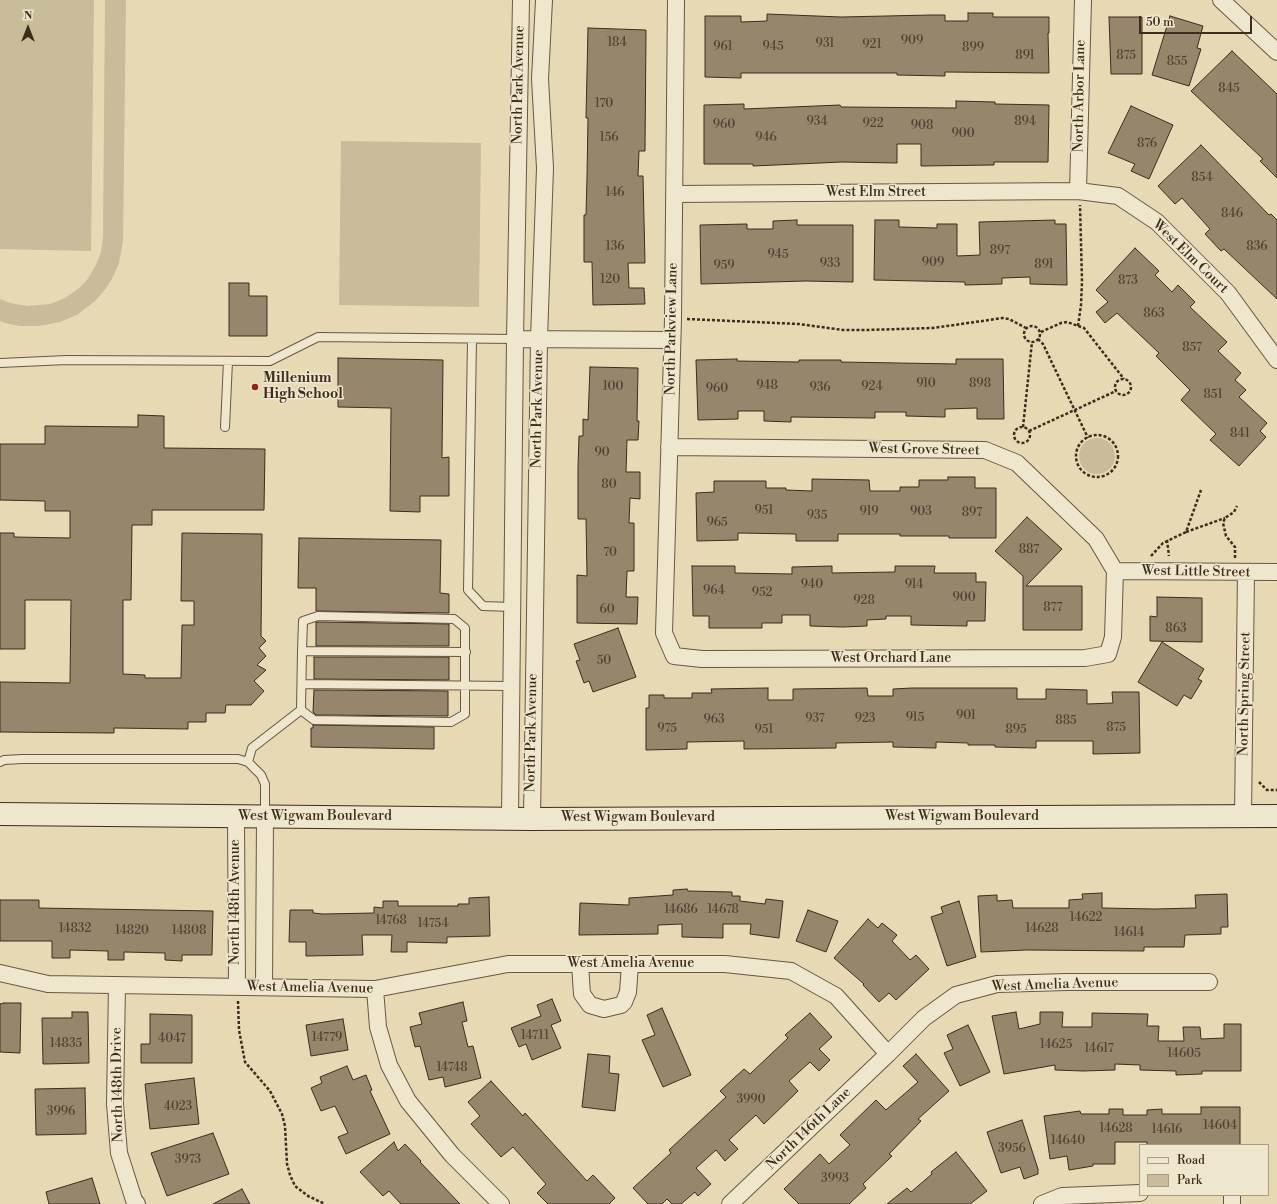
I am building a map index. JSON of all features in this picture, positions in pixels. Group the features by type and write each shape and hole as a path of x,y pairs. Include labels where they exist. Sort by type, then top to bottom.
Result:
{"street":[{"name":"North Park Avenue","path":"510,818 515,339 521,0"},
{"name":"North Park Avenue","path":"532,818 539,339 545,168 540,79 544,0"},
{"name":"North Parkview Lane","path":"674,656 664,633 673,318 676,0"},
{"name":"North Arbor Lane","path":"1078,191 1083,0"},
{"path":"1222,0 1277,52"},
{"name":"West Elm Street","path":"674,194 1078,191"},
{"name":"West Elm Court","path":"1078,191 1118,196 1156,222 1228,293 1277,360"},
{"path":"515,339 672,340"},
{"name":"West Grove Street","path":"669,447 985,450 1017,463 1096,539 1115,571"},
{"name":"West Little Street","path":"1115,571 1239,567 1277,572"},
{"name":"North Spring Street","path":"1239,567 1243,816"},
{"name":"West Orchard Lane","path":"674,656 702,660 1086,658 1108,654 1113,637 1115,571"},
{"name":"West Wigwam Boulevard","path":"0,814 510,818 1277,816"},
{"name":"North 148th Avenue","path":"236,817 237,987"},
{"name":"North 148th Avenue","path":"264,987 265,817"},
{"name":"West Amelia Avenue","path":"0,973 48,984 375,989 508,964 725,964 791,970 836,996 888,1054 924,1018 956,995 997,984 1067,982 1209,982"},
{"path":"580,964 582,994 590,1005 604,1009 621,1005 624,1002 628,992 630,964"},
{"name":"North 148th Drive","path":"117,986 115,1104 119,1153 134,1200 137,1204"},
{"path":"375,989 378,1027 389,1065 408,1101 452,1155 501,1204"},
{"name":"North 146th Lane","path":"730,1204 888,1054"},
{"path":"1042,1204 1062,1196 1139,1193"}],"lane":[{"path":"0,362 67,360 270,361 318,337 515,339"},
{"path":"472,339 468,590 482,606 512,607"},
{"path":"225,428 228,361"},
{"path":"318,616 454,619 465,628 465,714 451,722 314,720 301,710 303,621 318,616"},
{"path":"302,651 466,652"},
{"path":"302,684 512,686"},
{"path":"248,762 252,748 301,710"},
{"path":"0,762 4,760 22,759 238,759 248,762 261,775 265,784 265,817"}],"path":[{"path":"1078,191 1081,209 1082,257 1081,305 1078,326"},
{"path":"673,318 799,324 843,330 933,328 1003,318 1009,319 1026,328"},
{"path":"1032,342 1038,339 1041,332 1061,323 1067,322 1078,326 1090,335 1124,379 1131,383 1131,391 1124,396 1116,391"},
{"path":"1032,342 1028,341 1024,337 1026,328 1030,325 1036,326 1041,332"},
{"path":"1038,339 1043,344 1088,438"},
{"path":"1023,427 1032,342"},
{"path":"1116,391 1116,382 1124,379"},
{"path":"1029,431 1116,391"},
{"path":"1023,427 1029,431 1027,441 1022,443 1017,441 1014,437 1014,432 1018,428 1023,427"},
{"path":"1099,436 1106,437 1116,446 1118,453 1116,466 1106,475 1092,476 1081,469 1078,463 1078,449 1081,443 1088,438 1099,436"},
{"path":"1186,532 1201,490"},
{"path":"1157,556 1150,556 1167,540 1225,518 1234,512 1237,506"},
{"path":"1225,518 1222,523 1223,530 1235,547 1239,567"},
{"path":"1167,540 1169,556"},
{"path":"1163,556 1176,556"},
{"path":"1228,557 1239,567"},
{"path":"1256,776 1267,790 1277,790"},
{"path":"237,987 239,1030 245,1062 270,1090 282,1114 285,1126 287,1164 290,1175 295,1186 308,1196 325,1204"}],"green space":[{"path":"0,0 94,0 91,251 0,249"},
{"path":"105,0 126,0 123,241 119,263 112,279 104,291 95,301 77,315 60,322 38,326 19,326 5,323 0,321 0,299 10,303 28,306 50,304 65,298 78,289 87,280 96,265 101,252 103,237"},
{"path":"341,141 481,143 479,307 339,305"},
{"path":"1101,438 1110,443 1114,449 1114,463 1110,469 1101,474 1093,474 1084,469 1080,463 1079,452 1084,443 1090,439"}],"building":[{"path":"968,13 993,13 993,17 1049,17 1049,73 945,72 945,76 897,75 897,73 741,73 741,78 705,77 705,16 741,16 741,22 767,21 767,14 841,17 945,15 945,21 968,21"},
{"path":"1170,16 1203,26 1197,48 1201,49 1189,86 1152,75"},
{"path":"1109,17 1142,17 1142,74 1111,74"},
{"path":"588,28 646,30 645,151 639,151 638,176 643,176 645,263 628,263 629,288 644,288 645,304 593,305 592,262 584,262 584,215 586,215 587,177 588,118 586,118"},
{"path":"1232,51 1277,94 1277,178 1260,161 1263,159 1191,91"},
{"path":"956,101 995,102 995,104 1049,105 1048,162 994,162 994,165 921,166 921,144 897,144 897,163 842,162 753,166 753,164 704,164 704,105 744,104 744,109 840,105 841,107 956,108"},
{"path":"1131,106 1173,125 1149,179 1131,171 1135,164 1108,153"},
{"path":"1201,145 1269,215 1271,214 1277,220 1277,299 1224,249 1221,251 1205,234 1210,229 1182,198 1175,204 1158,186"},
{"path":"797,220 797,225 853,225 853,282 806,281 701,284 700,225 747,224 747,229 773,229 773,221"},
{"path":"875,220 899,220 899,227 937,228 937,224 957,224 957,256 980,255 979,222 1055,220 1055,224 1066,224 1067,285 1030,284 1030,277 1002,278 1002,284 965,285 965,282 874,280"},
{"path":"1135,248 1159,271 1155,275 1172,292 1178,285 1195,302 1190,307 1227,342 1218,351 1241,373 1235,380 1246,390 1239,397 1267,423 1260,431 1266,437 1239,466 1210,440 1216,434 1181,400 1190,390 1156,356 1159,353 1117,313 1105,323 1096,312 1108,302 1096,290"},
{"path":"229,283 249,283 249,296 267,296 267,336 229,336"},
{"path":"338,358 443,360 442,458 449,457 449,496 420,496 420,512 390,511 391,408 338,407"},
{"path":"737,359 737,361 799,362 799,360 841,360 841,362 956,364 956,359 1003,359 1004,419 977,419 977,408 945,409 945,417 906,416 906,412 875,412 875,418 791,417 791,422 764,421 764,411 738,411 738,419 698,420 696,360"},
{"path":"590,367 638,368 638,440 627,440 626,472 640,472 640,499 630,498 629,523 634,523 634,571 627,571 626,597 638,597 637,624 577,623 577,575 587,576 586,519 578,519 578,467 579,436 583,436 583,419 588,420"},
{"path":"138,415 164,416 164,448 265,449 264,510 152,510 152,525 132,525 131,600 123,600 123,674 145,675 145,678 181,678 182,625 194,625 194,601 181,601 182,533 262,534 261,636 266,641 259,648 266,656 257,665 266,670 254,681 264,691 251,705 226,705 225,713 206,713 206,722 188,722 188,729 114,728 114,733 0,732 0,682 70,683 71,600 25,600 25,649 0,649 0,533 14,533 14,537 70,538 70,511 45,511 45,501 0,500 0,444 45,444 45,426 138,427"},
{"path":"948,477 975,477 975,488 996,488 996,538 900,536 900,534 838,534 838,541 796,541 796,534 738,533 738,540 697,541 696,493 714,492 714,481 766,481 766,488 786,488 786,490 812,491 812,479 869,480 870,491 900,491 900,487 919,487 919,480 948,480"},
{"path":"1027,517 1062,549 1026,586 1082,586 1082,630 1023,630 1023,576 995,551"},
{"path":"299,538 441,540 440,593 449,594 449,613 316,611 316,588 298,588"},
{"path":"692,566 735,566 735,573 792,574 792,567 832,566 832,573 895,572 895,566 935,566 934,573 976,573 976,582 986,582 985,621 967,621 967,626 911,625 911,616 886,616 886,619 867,620 867,626 843,627 810,626 810,615 782,615 782,623 762,623 762,628 709,628 709,616 693,616"},
{"path":"1157,597 1202,598 1202,642 1150,641 1150,616 1157,617"},
{"path":"316,622 449,624 449,646 316,646"},
{"path":"618,628 636,677 593,692 589,681 584,683 576,661 580,660 574,644"},
{"path":"1162,642 1204,669 1198,679 1202,681 1191,699 1184,695 1177,706 1138,682"},
{"path":"314,657 449,657 449,680 314,679"},
{"path":"768,688 768,700 793,700 793,689 867,688 868,696 893,696 893,689 1017,688 1017,699 1046,699 1046,689 1087,690 1087,704 1113,703 1112,692 1139,692 1140,753 1093,754 1093,741 1036,741 1036,748 995,747 995,745 968,745 968,743 936,742 936,748 893,747 893,742 836,743 836,748 744,749 744,741 687,742 687,749 646,750 646,708 649,708 649,695 664,695 664,698 692,698 692,693 712,693 711,689"},
{"path":"314,690 448,691 448,716 316,715 313,712"},
{"path":"313,725 434,727 434,749 311,747 311,728 313,728"},
{"path":"687,889 688,891 732,892 732,896 740,896 740,901 765,904 766,899 783,901 779,938 750,934 751,924 723,924 723,938 682,937 682,924 658,925 658,934 579,935 580,903 629,905 629,898 673,895 673,890"},
{"path":"1102,893 1102,908 1155,909 1196,908 1195,895 1227,894 1228,927 1221,927 1221,934 1185,935 1184,947 1144,947 1144,951 1027,950 981,952 978,896 997,895 997,901 1012,900 1013,908 1069,908 1069,900 1083,899 1082,894"},
{"path":"489,897 490,936 447,937 447,943 407,942 407,952 391,952 392,935 362,935 363,955 306,956 306,942 289,942 290,910 313,910 313,913 323,914 374,913 374,907 383,908 383,901 398,901 398,906 458,906 458,904 469,904 469,898"},
{"path":"0,900 39,900 39,908 213,911 212,955 182,955 182,961 165,960 165,953 124,952 124,960 108,960 108,951 70,950 70,958 52,958 52,941 0,941"},
{"path":"959,901 976,957 947,966 931,917 943,913 941,907"},
{"path":"808,910 838,921 826,952 796,941"},
{"path":"868,919 878,928 882,923 897,935 892,941 910,960 916,955 929,969 896,1000 889,993 879,1002 863,985 864,984 834,958"},
{"path":"552,999 561,1021 551,1025 561,1048 532,1060 526,1044 519,1047 511,1028 541,1016 537,1005"},
{"path":"463,1002 467,1021 462,1022 468,1047 473,1046 481,1078 445,1087 443,1077 429,1080 420,1046 415,1047 410,1027 422,1024 419,1013"},
{"path":"21,1003 20,1053 0,1052 0,1004"},
{"path":"662,1008 691,1075 663,1087 642,1040 655,1035 647,1015"},
{"path":"72,1012 88,1012 89,1063 43,1064 42,1018 72,1018"},
{"path":"1016,1012 1019,1029 1040,1024 1040,1012 1063,1012 1062,1027 1092,1027 1092,1013 1148,1014 1147,1026 1159,1026 1158,1041 1184,1041 1183,1027 1200,1027 1201,1039 1224,1038 1224,1024 1241,1024 1241,1071 1202,1071 1202,1074 1176,1075 1176,1071 1140,1070 1140,1065 1115,1064 1115,1070 1055,1070 1055,1065 1004,1074 992,1016"},
{"path":"810,1013 832,1037 819,1049 830,1060 819,1071 810,1062 789,1081 798,1091 764,1124 756,1115 729,1140 738,1149 725,1161 716,1150 696,1168 711,1184 698,1196 695,1192 681,1204 672,1204 667,1199 662,1204 648,1204 633,1188 671,1153 669,1150 726,1097 720,1091 744,1069 750,1074 788,1038 785,1035"},
{"path":"150,1014 192,1015 192,1063 141,1063 141,1044 150,1044"},
{"path":"343,1019 348,1050 311,1056 306,1025"},
{"path":"968,1025 990,1072 960,1086 944,1053 953,1049 947,1035"},
{"path":"588,1054 610,1056 609,1073 619,1074 615,1111 582,1107"},
{"path":"916,1054 949,1091 918,1119 921,1121 889,1154 892,1156 863,1184 866,1188 849,1204 799,1204 784,1189 820,1154 829,1164 850,1145 840,1135 876,1100 886,1110 918,1082 903,1066"},
{"path":"347,1066 353,1080 366,1075 372,1090 370,1091 390,1134 346,1154 338,1137 348,1133 335,1106 321,1111 311,1088 322,1083 320,1077"},
{"path":"194,1078 199,1124 150,1129 145,1084"},
{"path":"491,1081 523,1116 525,1113 587,1181 593,1175 615,1198 609,1204 548,1204 537,1193 546,1184 513,1147 501,1157 471,1124 480,1116 468,1102"},
{"path":"85,1088 86,1134 36,1135 35,1089"},
{"path":"1201,1107 1240,1107 1240,1144 1147,1144 1147,1142 1115,1142 1115,1164 1093,1164 1093,1166 1069,1170 1067,1156 1050,1159 1044,1116 1080,1111 1081,1114 1109,1114 1109,1109 1123,1109 1123,1115 1147,1115 1147,1110 1162,1109 1162,1114 1201,1114"},
{"path":"1022,1120 1038,1169 1038,1174 1024,1179 1020,1167 1001,1173 987,1132"},
{"path":"213,1133 229,1174 167,1196 151,1153"},
{"path":"394,1142 398,1151 405,1144 460,1204 401,1204 389,1191 383,1196 360,1172"},
{"path":"956,1152 987,1191 970,1204 887,1204 907,1188 911,1192 932,1174 931,1172"},
{"path":"92,1178 100,1204 49,1204 46,1192"},
{"path":"242,1189 250,1204 213,1204"}],"place":[{"name":"Millenium High School","path":"255,387"}]}
